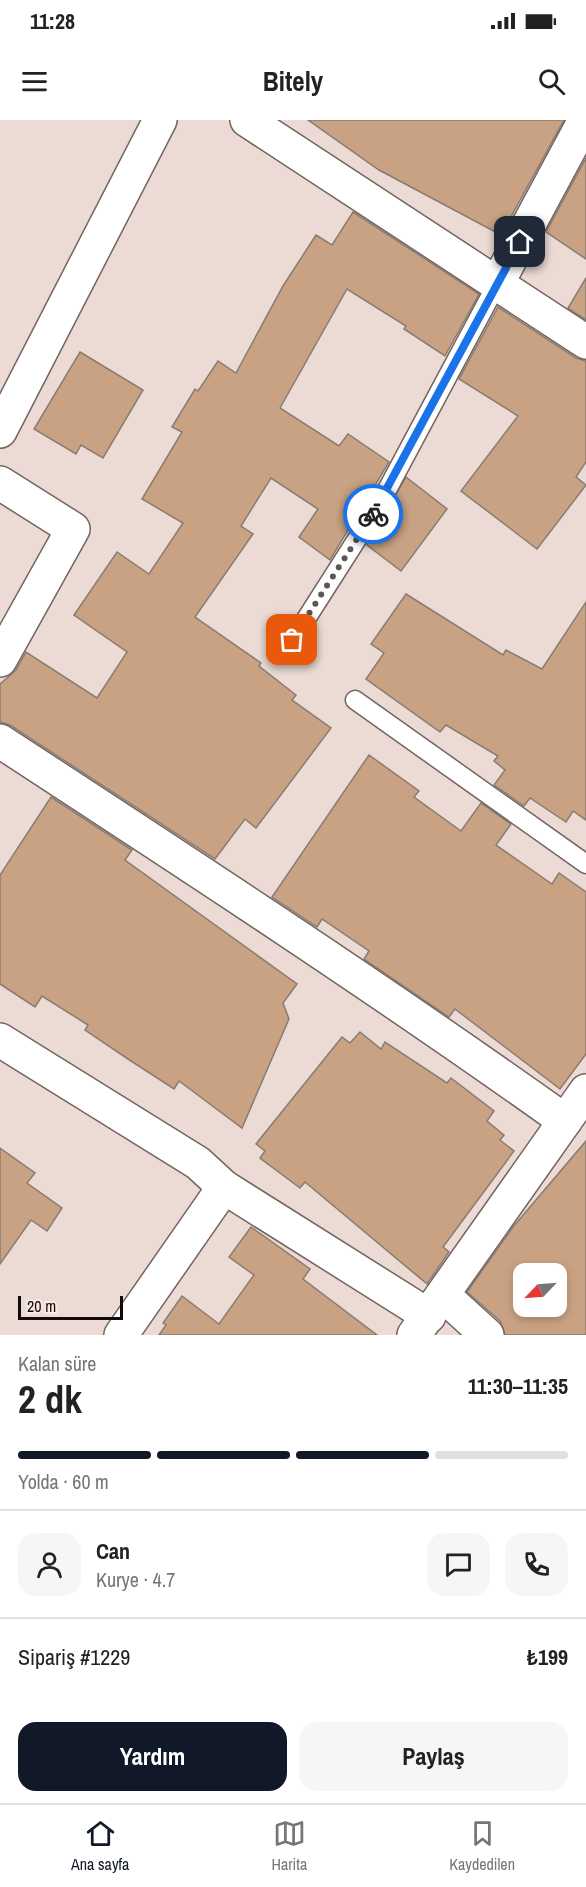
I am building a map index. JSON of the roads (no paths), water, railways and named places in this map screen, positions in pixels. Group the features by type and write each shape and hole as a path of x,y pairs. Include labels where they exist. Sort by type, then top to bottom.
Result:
{"street":[{"path":"0,431 160,120"},
{"path":"247,120 498,282 586,342"},
{"path":"498,282 585,120"},
{"path":"0,483 73,529 0,660"},
{"path":"0,741 458,1044 579,1104 429,1315"},
{"path":"0,1040 198,1163 224,1187 429,1315 487,1335"},
{"path":"121,1335 224,1187"}],"lane":[{"path":"292,640 380,502 498,282"},
{"path":"355,700 586,864"}]}
